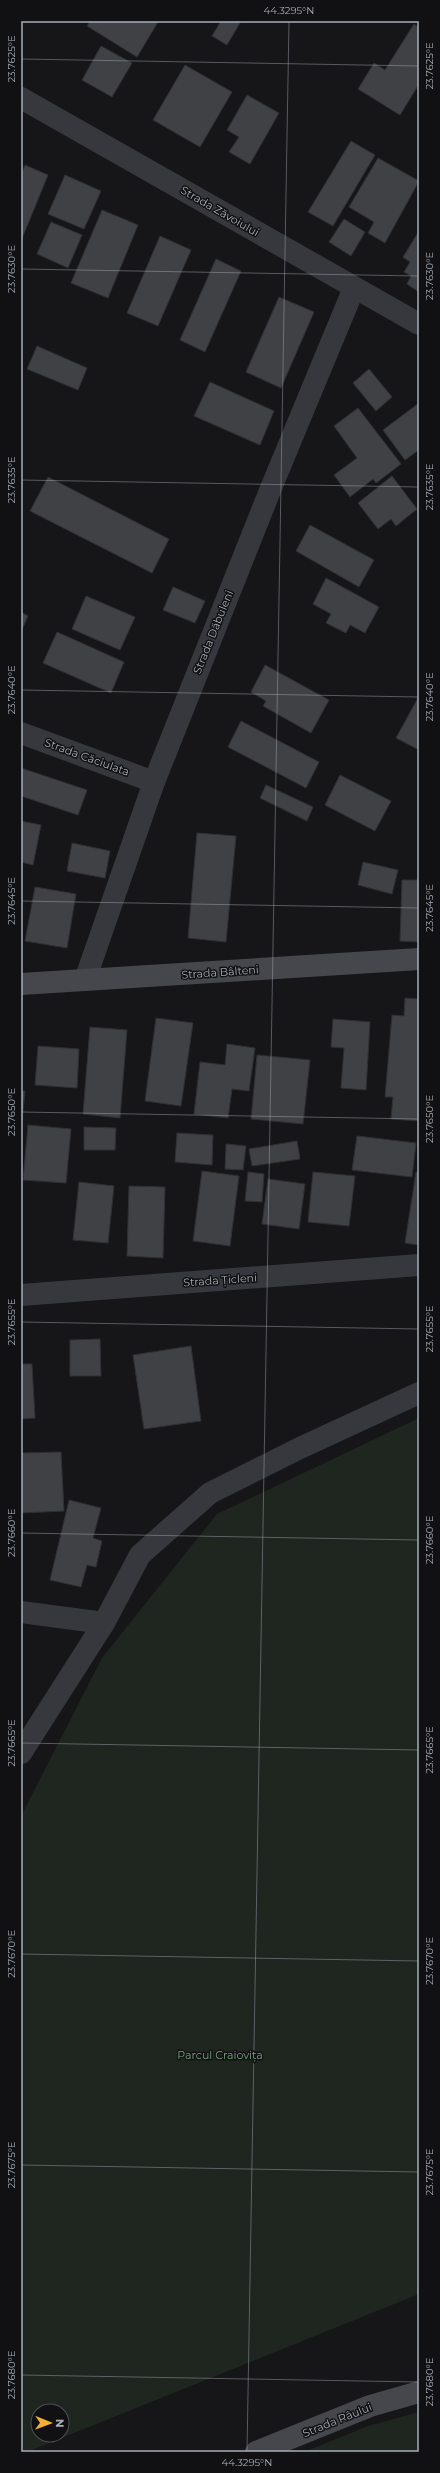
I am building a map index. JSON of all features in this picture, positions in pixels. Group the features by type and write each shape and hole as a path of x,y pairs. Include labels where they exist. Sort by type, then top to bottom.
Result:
{"street":[{"name":"Strada Zăvoiului","path":"21,98 419,324"},
{"name":"Strada Dăbuleni","path":"85,980 154,782 271,488 354,288"},
{"name":"Strada Căciulata","path":"21,733 154,782"},
{"name":"Strada Bâlteni","path":"21,984 419,959"},
{"name":"Strada Țicleni","path":"21,1295 419,1265"},
{"path":"21,1753 104,1623 140,1555 210,1493 300,1448 419,1393"},
{"path":"21,1612 104,1623"},
{"name":"Strada Râului","path":"256,2452 370,2406 419,2392"}],"green space":[{"name":"Parcul Craiovița","path":"419,1418 419,2294 70,2435 70,2403 30,2403 30,2443 49,2443 27,2452 21,2452 21,1816 102,1658 217,1514"},
{"path":"419,2412 419,2452 304,2452 368,2426"}],"building":[{"path":"90,21 158,22 137,57 87,26"},
{"path":"221,21 241,21 227,45 212,36"},
{"path":"414,24 419,28 419,84 400,115 358,89 374,63 385,70"},
{"path":"101,46 132,63 112,97 82,80"},
{"path":"185,65 232,92 200,147 153,120"},
{"path":"247,95 279,113 250,164 229,152 239,137 227,130"},
{"path":"351,141 375,155 333,226 308,212"},
{"path":"378,158 419,181 385,243 368,233 374,222 349,207"},
{"path":"25,165 48,175 21,241 21,175"},
{"path":"65,175 101,191 84,229 48,214"},
{"path":"102,210 138,225 108,298 71,283"},
{"path":"344,219 365,232 351,256 329,242"},
{"path":"51,222 82,235 68,268 37,254"},
{"path":"419,231 419,292 407,284 411,276 404,272 410,262 403,257"},
{"path":"160,236 191,250 158,326 127,313"},
{"path":"216,259 241,271 205,352 180,340"},
{"path":"279,297 314,312 281,388 246,372"},
{"path":"37,346 87,368 78,390 27,369"},
{"path":"369,369 392,397 376,411 353,383"},
{"path":"210,382 274,411 260,445 194,416"},
{"path":"419,403 419,450 405,460 383,430"},
{"path":"358,408 401,464 376,483 373,479 350,497 334,475 357,458 334,426"},
{"path":"392,476 417,509 396,526 391,519 378,529 358,503"},
{"path":"48,477 169,539 152,573 30,511"},
{"path":"310,525 374,560 359,587 296,551"},
{"path":"326,578 379,607 365,633 350,625 346,633 326,623 331,614 313,604"},
{"path":"173,587 205,601 195,623 163,610"},
{"path":"86,596 135,617 120,650 72,629"},
{"path":"21,612 28,616 21,632"},
{"path":"57,632 124,662 111,693 43,663"},
{"path":"265,665 329,700 311,733 263,706 266,701 251,692"},
{"path":"419,696 419,750 396,738"},
{"path":"241,721 319,762 306,788 228,747"},
{"path":"21,768 87,790 78,815 21,796"},
{"path":"340,775 391,801 375,831 325,805"},
{"path":"266,785 313,807 307,821 260,798"},
{"path":"21,821 41,825 33,865 21,862"},
{"path":"197,833 236,836 226,942 188,938"},
{"path":"72,843 110,851 105,878 67,871"},
{"path":"363,862 398,870 392,894 358,885"},
{"path":"402,880 419,880 419,942 400,941"},
{"path":"35,887 76,894 67,948 25,941"},
{"path":"405,998 419,999 419,1121 391,1119 393,1097 385,1097 392,1015 404,1016"},
{"path":"156,1018 193,1023 181,1106 145,1101"},
{"path":"333,1019 370,1022 366,1090 341,1088 344,1048 331,1047"},
{"path":"90,1027 127,1030 120,1118 83,1114"},
{"path":"227,1044 255,1048 249,1091 232,1089 228,1118 194,1114 200,1062 225,1065"},
{"path":"38,1046 79,1049 77,1088 35,1085"},
{"path":"257,1055 310,1060 303,1124 251,1119"},
{"path":"21,1091 25,1091 21,1130"},
{"path":"28,1125 71,1129 66,1183 23,1180"},
{"path":"84,1127 116,1128 115,1150 84,1150"},
{"path":"177,1133 213,1135 212,1165 175,1162"},
{"path":"357,1136 416,1143 412,1177 352,1170"},
{"path":"297,1141 300,1159 252,1166 249,1149"},
{"path":"226,1144 246,1146 243,1170 225,1169"},
{"path":"202,1171 239,1176 230,1246 193,1241"},
{"path":"248,1172 264,1174 262,1202 245,1201"},
{"path":"313,1172 355,1176 349,1226 308,1222"},
{"path":"416,1172 419,1172 419,1245 405,1243"},
{"path":"268,1179 305,1184 299,1229 262,1224"},
{"path":"79,1182 114,1186 108,1243 73,1240"},
{"path":"129,1186 165,1187 163,1258 127,1256"},
{"path":"100,1339 101,1376 70,1376 70,1340"},
{"path":"191,1346 201,1421 144,1429 133,1355"},
{"path":"21,1364 32,1364 35,1418 21,1419"},
{"path":"61,1452 64,1511 21,1513 21,1453"},
{"path":"69,1500 101,1508 93,1538 102,1541 96,1567 87,1565 81,1587 50,1580"}]}
